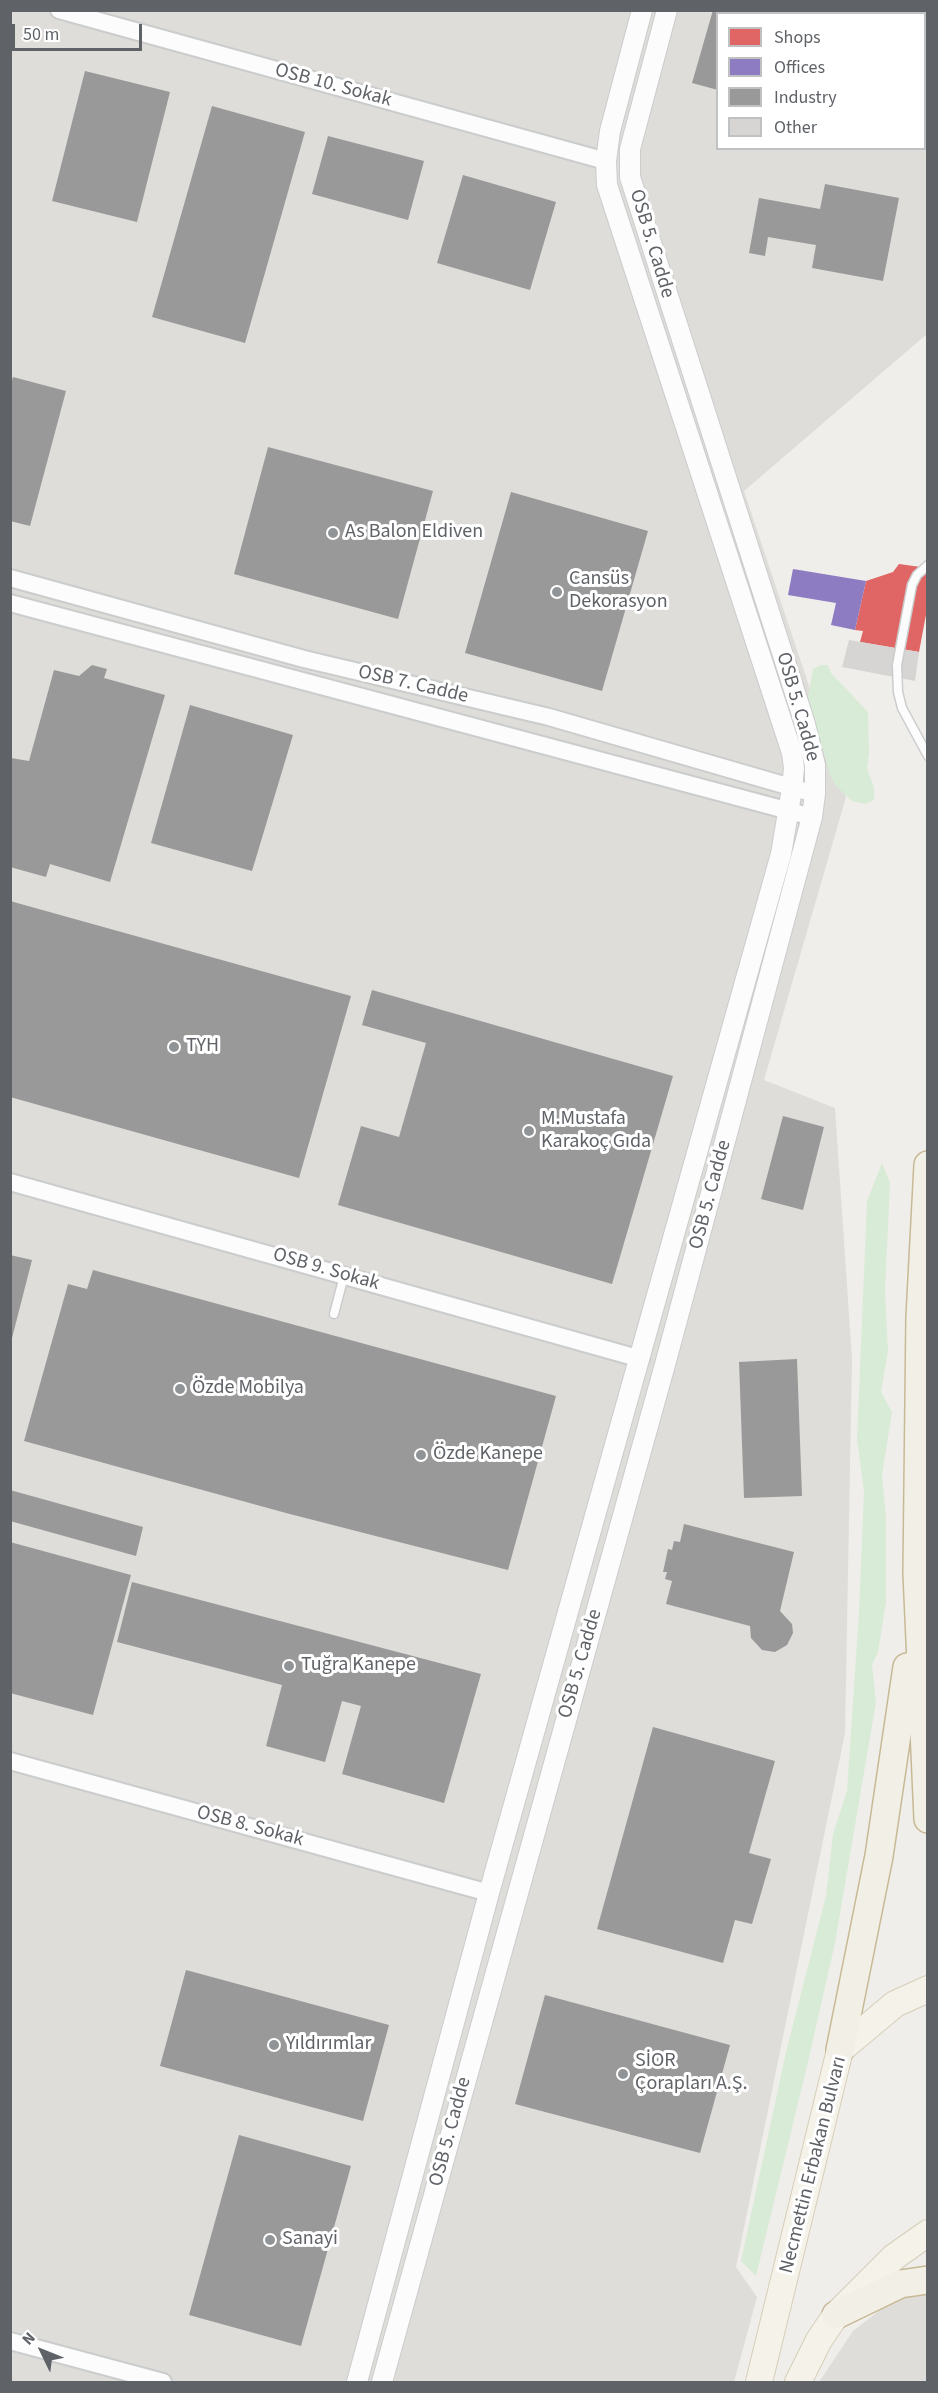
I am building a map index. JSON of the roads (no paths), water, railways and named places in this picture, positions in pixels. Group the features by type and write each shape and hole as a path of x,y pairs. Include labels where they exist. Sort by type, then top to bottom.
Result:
{"highway":[{"path":"927,1166 920,1317 917,1573 927,1819"},
{"path":"840,2050 879,1856 902,1711 917,1573"},
{"path":"836,2315 900,2284 927,2280"}],"main road":[{"name":"Necmettin Erbakan Bulvarı","path":"759,2382 840,2050 895,2004 927,1989"},
{"path":"798,2382 819,2340 836,2315 894,2258 927,2233"}],"street":[{"name":"OSB 10. Sokak","path":"59,10 606,161"},
{"path":"357,2382 489,1893 641,1359 781,854 792,789 794,768 792,753 610,198 606,161 614,113 642,10"},
{"name":"OSB 5. Cadde","path":"382,2382 666,1361 812,817 815,794 815,765 804,724 630,177 630,149 667,10"},
{"name":"OSB 7. Cadde","path":"10,578 304,659 549,717 815,794"},
{"name":"OSB 7. Cadde","path":"10,603 812,817"},
{"name":"OSB 9. Sokak","path":"10,1182 641,1359"},
{"name":"OSB 8. Sokak","path":"10,1761 489,1893"},
{"path":"10,2341 163,2382"}],"lane":[{"path":"927,564 912,585 897,665 898,692 902,708 927,756"},
{"path":"334,1314 345,1276"}],"place":[{"name":"As Balon Eldiven","path":"333,533"},
{"name":"Cansüs Dekorasyon","path":"557,592"},
{"name":"TYH","path":"174,1047"},
{"name":"M.Mustafa Karakoç Gıda","path":"529,1131"},
{"name":"Özde Mobilya","path":"180,1389"},
{"name":"Özde Kanepe","path":"421,1455"},
{"name":"Tuğra Kanepe","path":"289,1666"},
{"name":"Yıldırımlar","path":"274,2045"},
{"name":"SİOR Çorapları A.Ş.","path":"623,2074"},
{"name":"Sanayi","path":"270,2240"}]}
